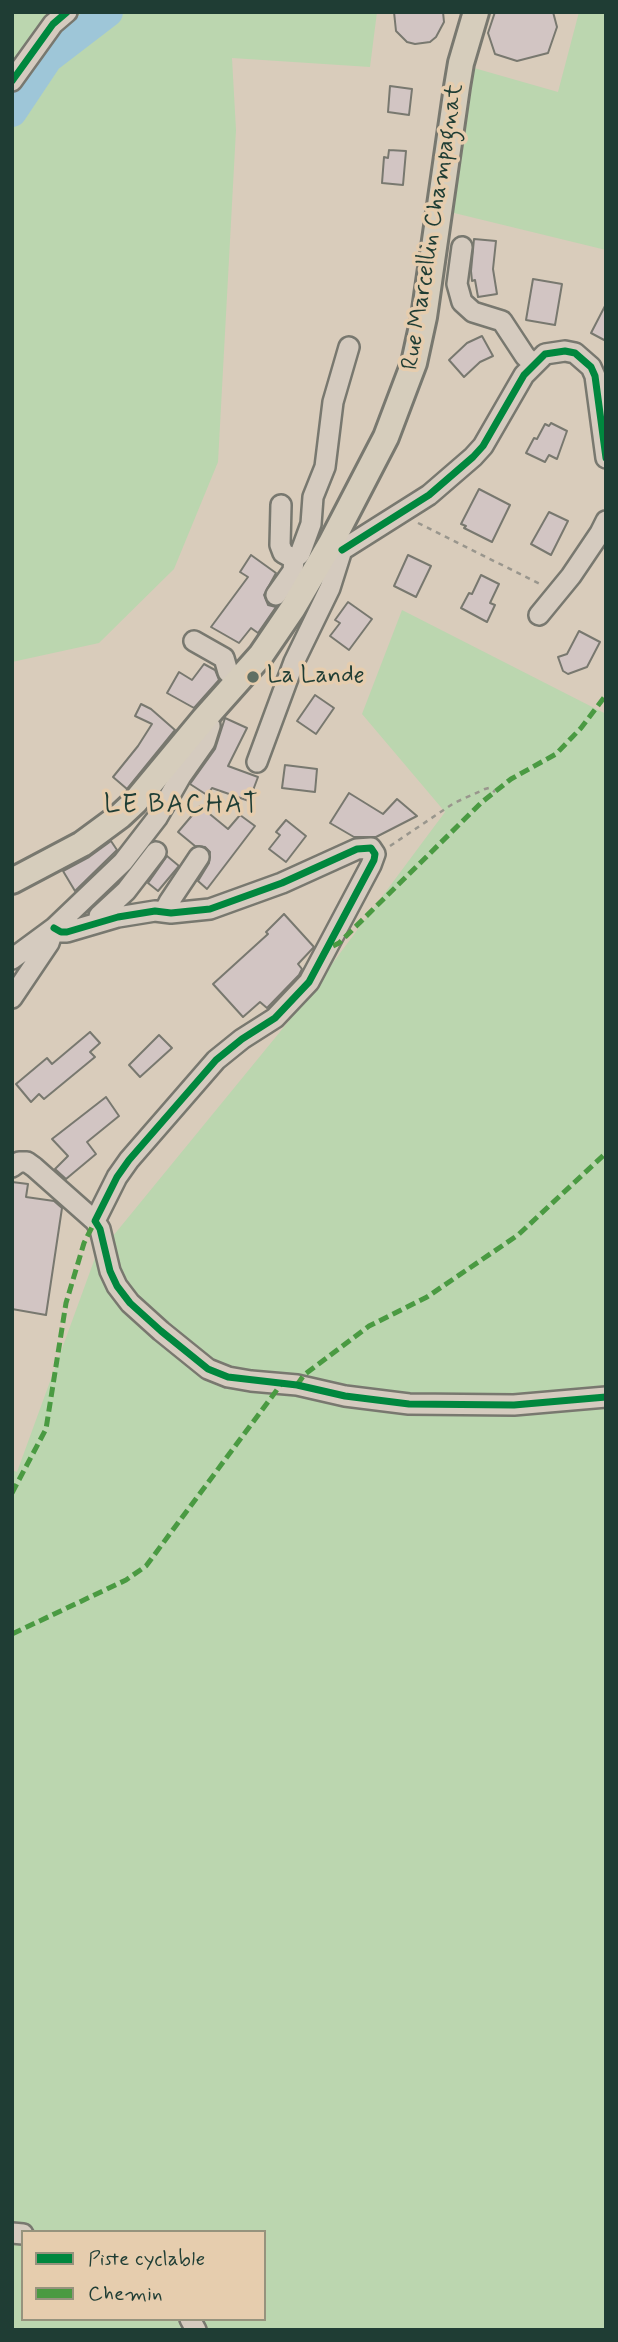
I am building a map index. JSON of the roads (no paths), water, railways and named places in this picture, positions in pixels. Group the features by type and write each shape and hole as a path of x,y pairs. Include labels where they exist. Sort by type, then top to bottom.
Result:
{"main road":[{"name":"Rue Marcellin Champagnat","path":"12,881 82,844 135,802 261,655 335,543 386,438 414,363 424,317 461,63 476,12"}],"street":[{"path":"12,80 53,24 66,12"},
{"path":"462,247 457,284 462,302 474,312 502,321 533,364"},
{"path":"293,559 300,554 311,524 313,497 325,467 333,402 349,347"},
{"path":"335,543 429,495 473,457 483,446 512,392 533,364 545,354 565,351 575,353 591,367 595,376 606,458"},
{"path":"281,505 280,545 286,556 293,559"},
{"path":"539,615 571,576 606,521"},
{"path":"311,524 335,543"},
{"path":"257,762 294,662 330,588 335,543"},
{"path":"276,595 293,571 293,559"},
{"path":"194,641 223,658 228,672 238,681"},
{"path":"12,959 54,928 114,872 157,818 208,736 210,726 204,719"},
{"path":"54,928 68,932 118,917 210,909 282,883 357,849 371,848 375,854 309,982 275,1017 216,1060 129,1160 112,1186 95,1221"},
{"path":"99,922 99,916 126,891 156,852"},
{"path":"164,912 200,857"},
{"path":"12,998 49,943 54,928"},
{"path":"12,1167 19,1162 27,1162 95,1221 117,1286 130,1303 186,1354 208,1369 229,1377 297,1385 345,1396 409,1404 513,1405 606,1397"}],"waterway":[{"path":"12,112 48,58 108,12"}],"place":[{"name":"La Lande","path":"253,677"}],"district":[{"name":"LE BACHAT","path":"182,807"}]}
